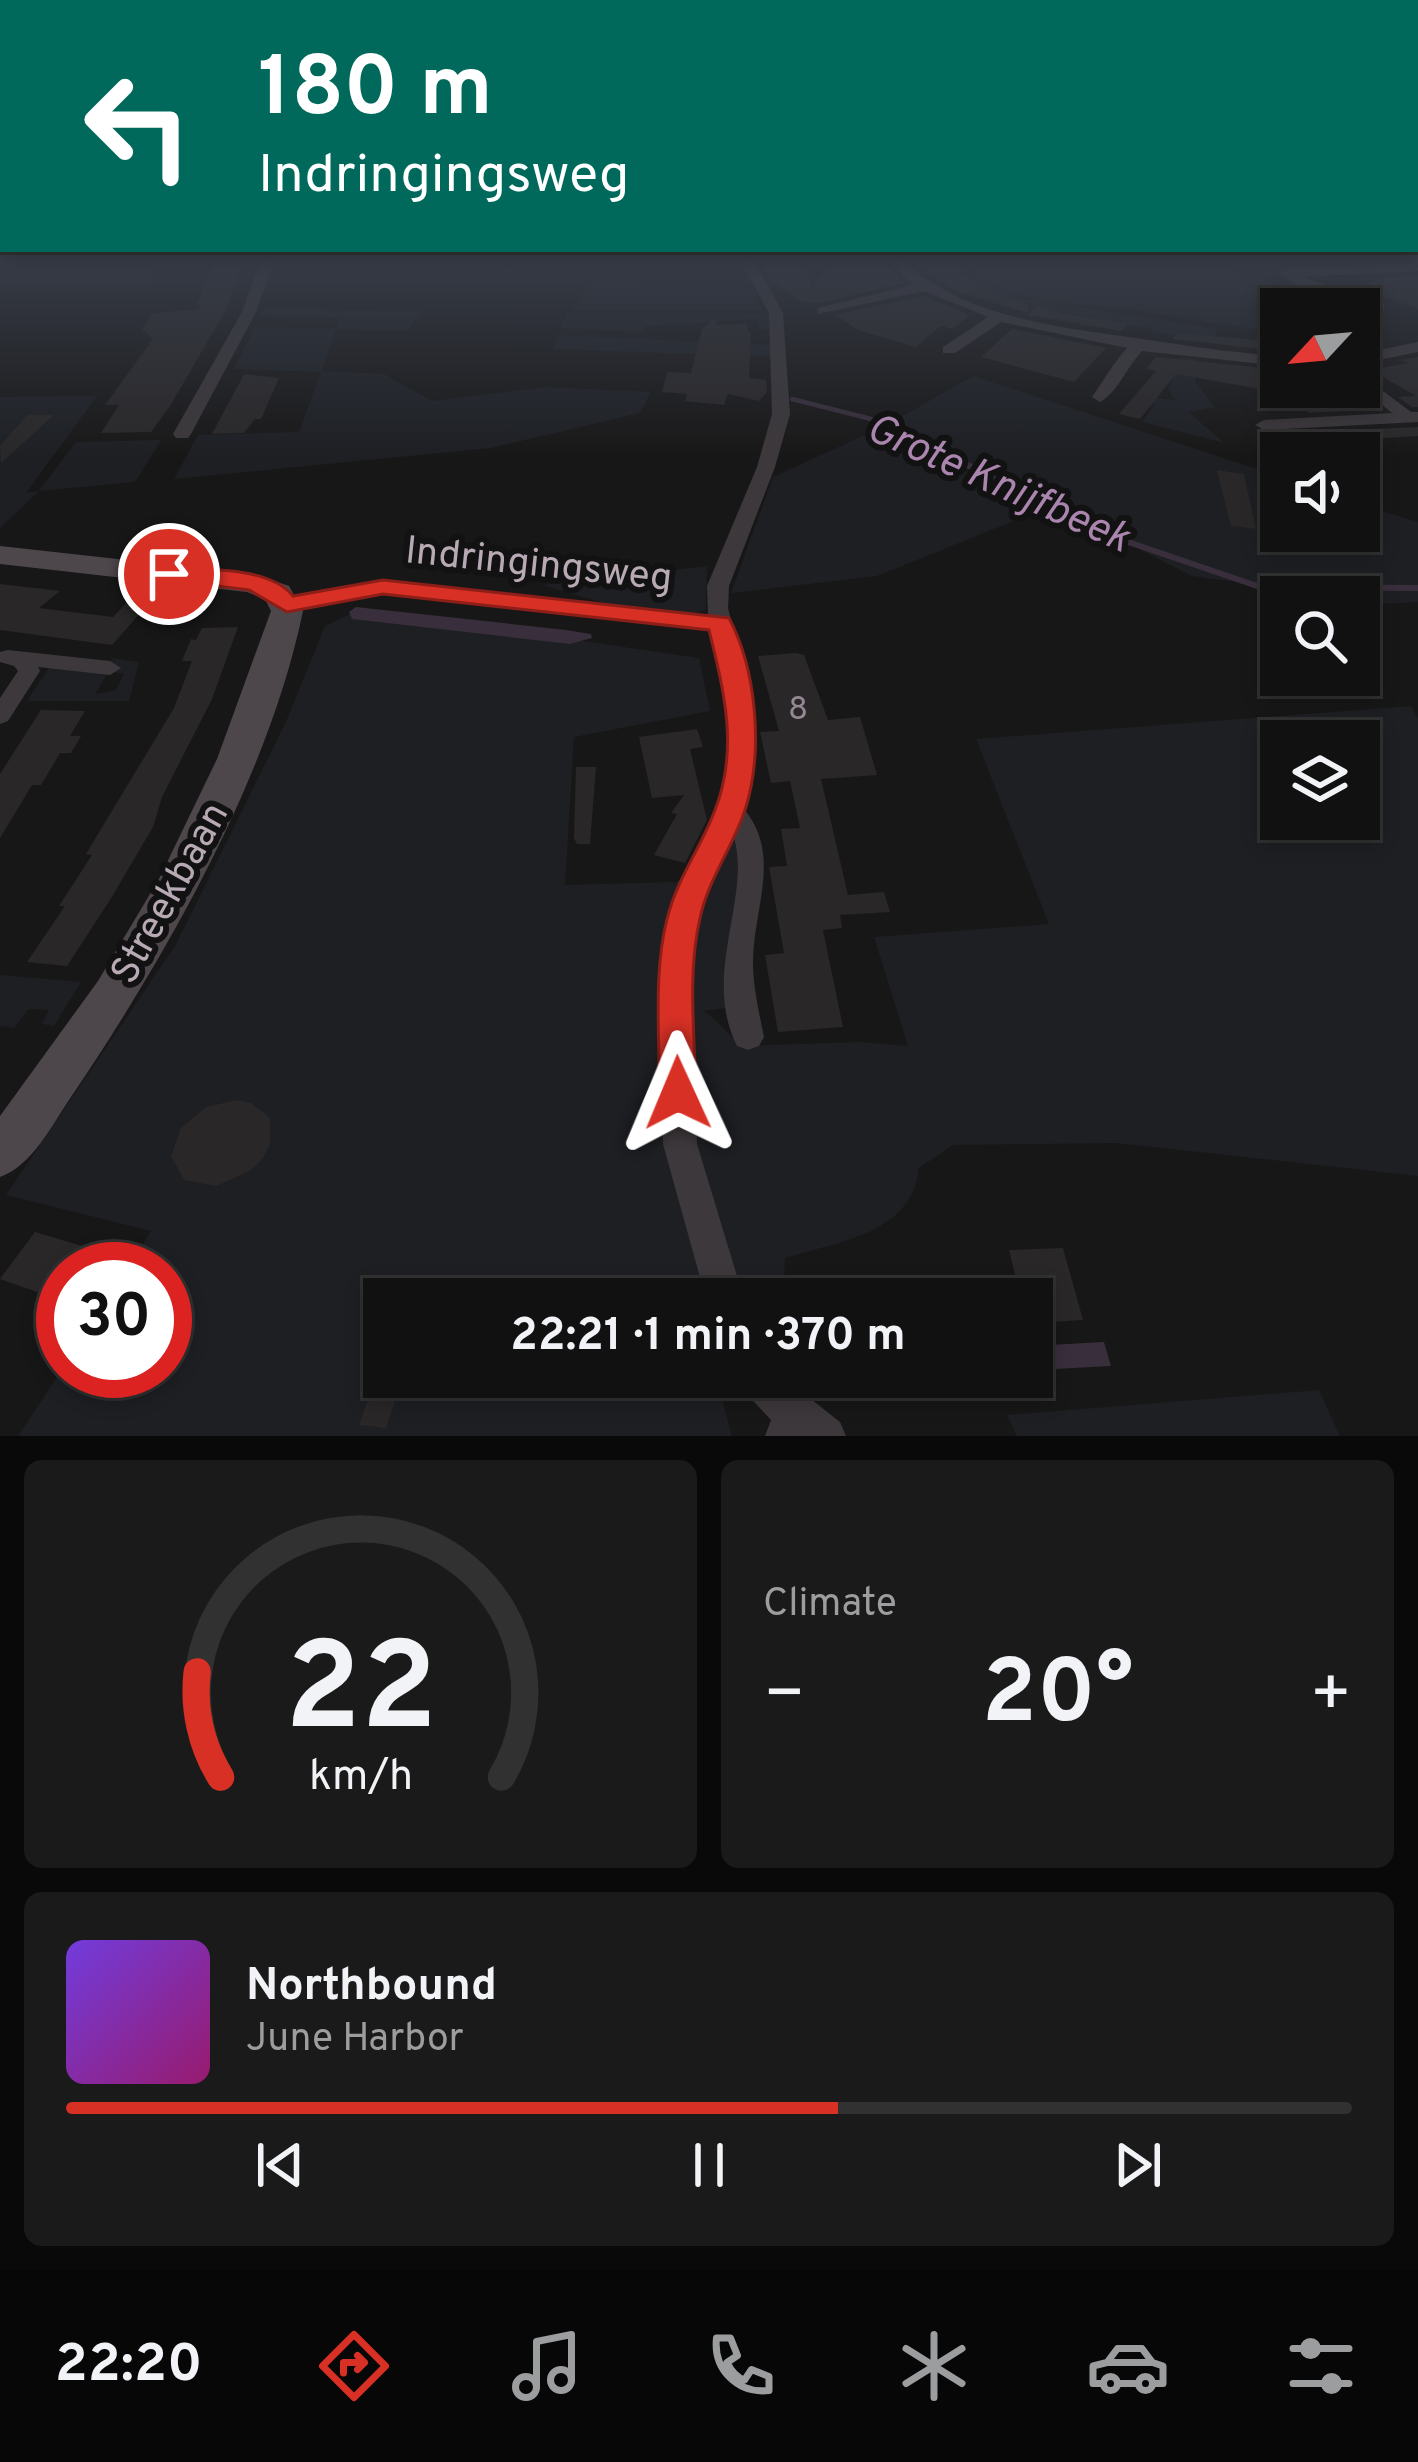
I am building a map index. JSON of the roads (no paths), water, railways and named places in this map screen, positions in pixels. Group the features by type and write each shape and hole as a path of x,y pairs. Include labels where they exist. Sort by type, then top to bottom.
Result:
{"street":[{"path":"182,434 242,325"},
{"path":"719,1278 680,1144 677,959 690,889 730,810 744,728 717,597 723,568 779,425 776,325"},
{"path":"949,350 986,325"},
{"path":"1042,325 1260,358"},
{"path":"1100,397 1140,343"},
{"path":"1380,355 1418,347"},
{"path":"1380,394 1413,418"},
{"path":"1264,425 1413,418"},
{"path":"0,555 253,583 278,592 287,605"},
{"name":"Indringingsweg","path":"287,605 383,587 720,624"},
{"name":"Streekbaan","path":"0,1155 76,1048 195,852 243,744 287,605"},
{"path":"8,657 110,668"},
{"path":"0,716 29,671 28,665 8,657"},
{"path":"730,810 747,828 752,848 737,960 748,1037"},
{"path":"776,1398 801,1428"}],"waterway":[{"name":"Grote Knijfbeek","path":"792,399 883,422 934,448"},
{"name":"Grote Knijfbeek","path":"928,445 1096,531 1260,587 1418,588"}]}
